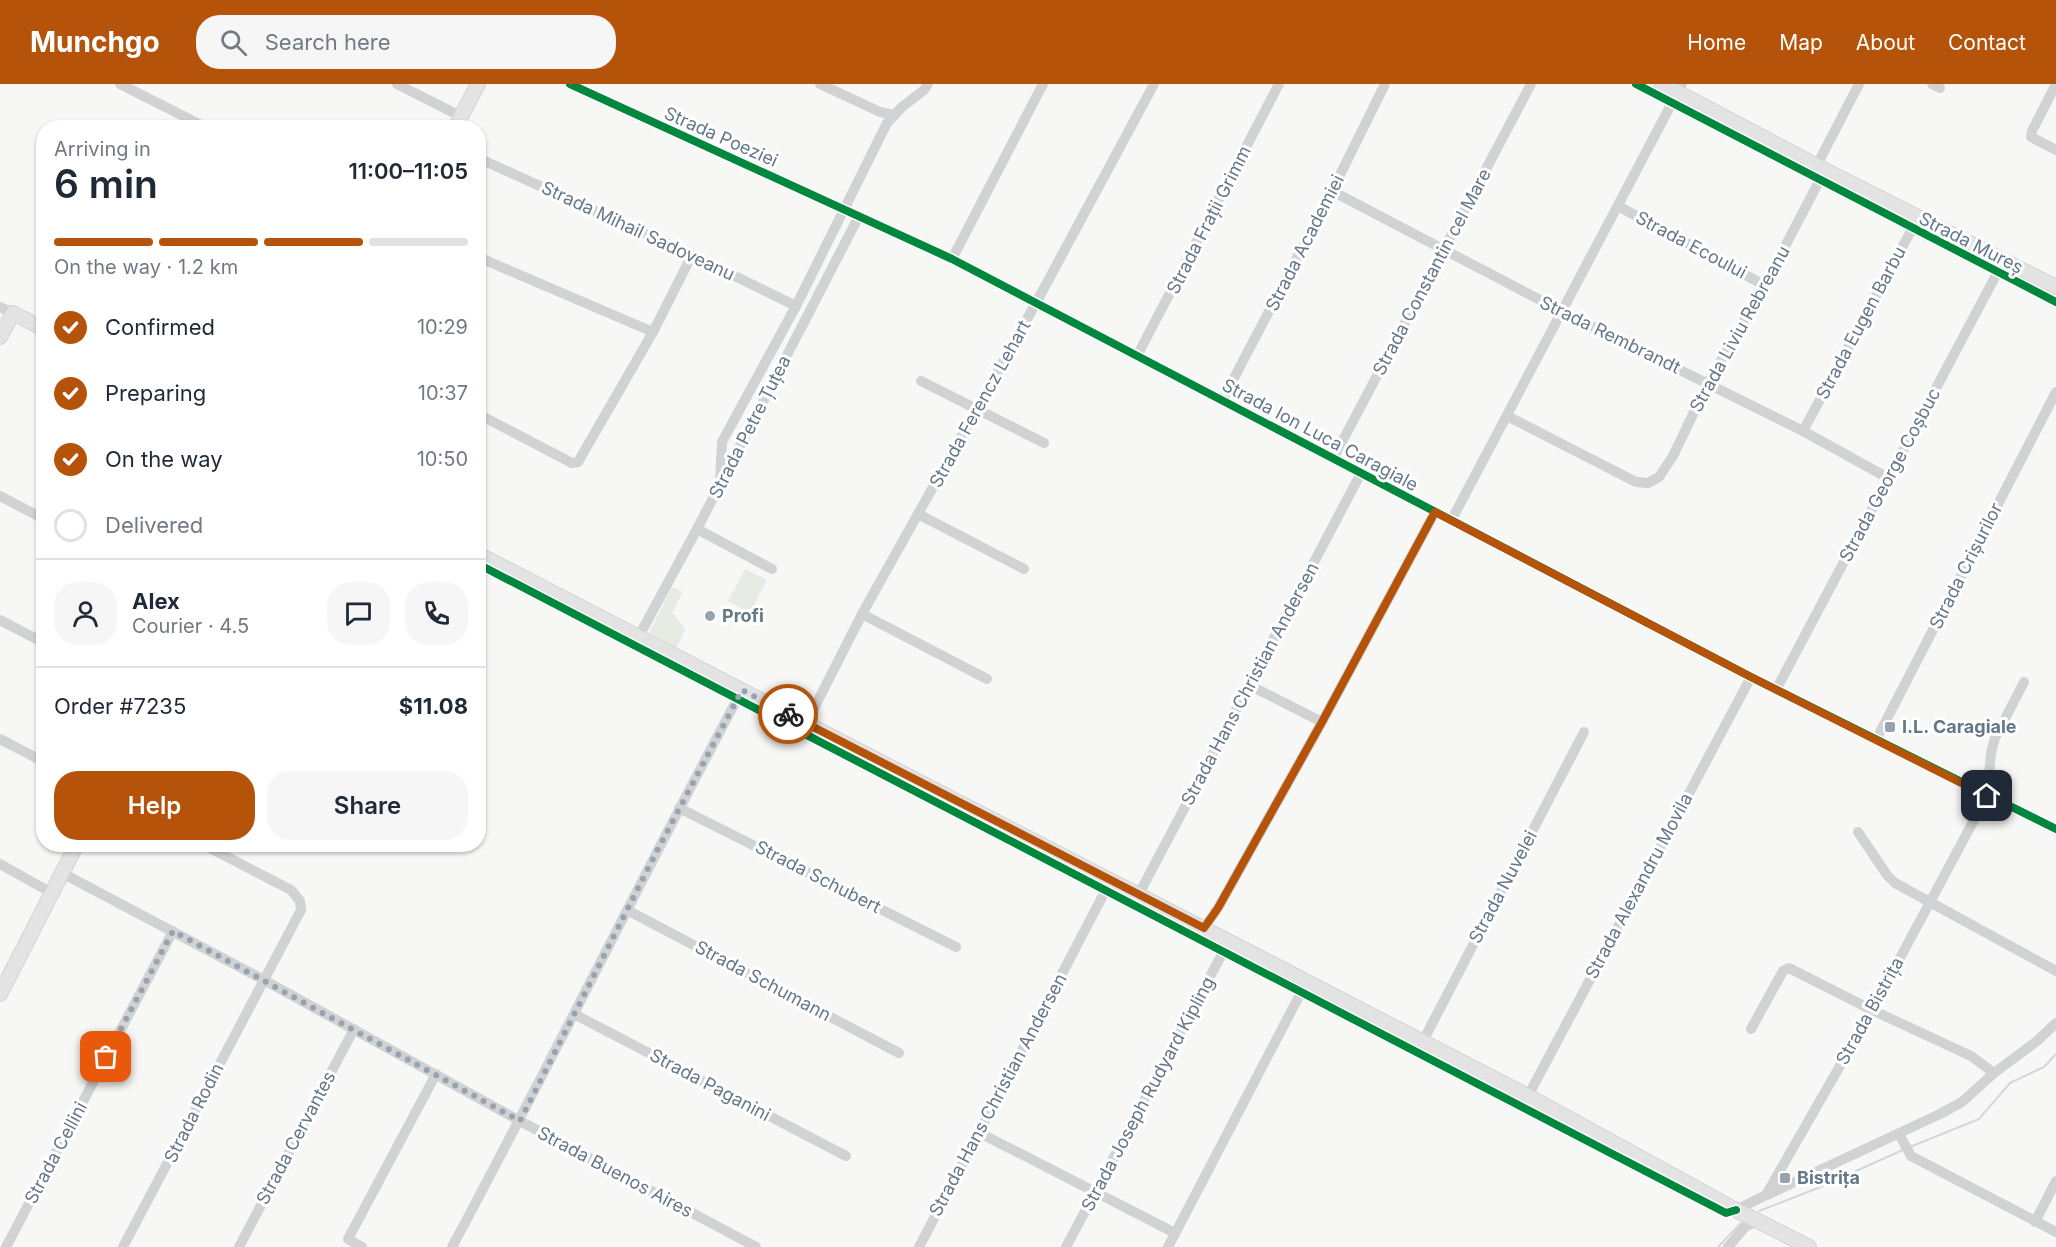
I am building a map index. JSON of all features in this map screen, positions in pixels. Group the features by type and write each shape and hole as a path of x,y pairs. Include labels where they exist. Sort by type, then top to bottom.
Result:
{"street":[{"path":"120,84 131,87 192,120"},
{"path":"397,84 456,120"},
{"path":"460,120 478,84"},
{"name":"Strada Poeziei","path":"570,84 859,216"},
{"path":"820,84 880,112 895,115"},
{"path":"720,483 722,442 794,310 887,123 928,84"},
{"path":"952,259 1043,84"},
{"name":"Strada Ferencz Lehart","path":"806,724 862,614 1036,303 1154,84"},
{"name":"Strada Frații Grimm","path":"1137,356 1279,84"},
{"name":"Strada Academiei","path":"1222,401 1385,84"},
{"name":"Strada Constantin cel Mare","path":"1333,459 1531,84"},
{"name":"Strada Mureș","path":"1662,84 1680,88 1821,168 2056,287"},
{"name":"Strada Liviu Rebreanu","path":"1507,416 1636,482 1648,483 1659,477 1673,456 1708,383 1764,285 1859,84"},
{"path":"2056,84 2031,137 2056,150"},
{"path":"1451,520 1680,88"},
{"name":"Strada Mihail Sadoveanu","path":"486,162 692,255 794,310 804,321"},
{"name":"Strada Rembrandt","path":"1332,191 1563,312 1803,431 1888,478"},
{"name":"Strada Ecoului","path":"1618,206 1764,285"},
{"name":"Strada Ion Luca Caragiale","path":"859,216 952,259 1776,690 2056,829"},
{"name":"Strada Petre Țuțea","path":"639,636 859,216"},
{"name":"Strada Eugen Barbu","path":"1803,431 1919,216"},
{"path":"486,418 572,463 578,462 653,332 692,255"},
{"path":"486,259 653,332"},
{"name":"Strada George Coșbuc","path":"1776,690 2004,260"},
{"path":"0,337 6,310 36,325"},
{"path":"921,381 1044,443"},
{"name":"Strada Crișurilor","path":"1876,740 2056,392"},
{"name":"Strada Hans Christian Andersen","path":"1139,894 1361,473"},
{"path":"0,496 36,515"},
{"path":"1204,928 1218,908 1322,722 1435,512"},
{"path":"918,514 1024,569"},
{"path":"697,529 772,569"},
{"path":"486,558 1423,1041 1809,1247"},
{"path":"862,614 987,679"},
{"path":"0,620 36,639"},
{"name":"Strada Alexandru Movila","path":"1528,1096 1751,677"},
{"path":"1987,796 1991,753 1995,738 2024,682"},
{"path":"1249,685 1322,722"},
{"path":"452,1247 520,1121 742,690"},
{"name":"Strada Nuvelei","path":"1423,1041 1584,732"},
{"path":"0,739 36,758"},
{"name":"Strada Bistrița","path":"1767,1195 1872,1010 1987,796"},
{"name":"Strada Schubert","path":"680,808 956,947"},
{"path":"1858,832 1895,883 2056,971"},
{"path":"0,994 73,852"},
{"name":"Strada Rodin","path":"123,1247 301,910 300,902 291,891 217,852"},
{"path":"0,864 52,893"},
{"name":"Strada Buenos Aires","path":"62,873 756,1247"},
{"name":"Strada Hans Christian Andersen","path":"919,1247 1111,880"},
{"name":"Strada Schumann","path":"627,910 899,1053"},
{"name":"Strada Cellini","path":"6,1247 173,931"},
{"name":"Strada Joseph Rudyard Kipling","path":"1066,1247 1229,941"},
{"path":"1751,1029 1783,970 1789,968 1971,1056 1994,1073"},
{"path":"1168,1247 1307,981"},
{"name":"Strada Paganini","path":"574,1014 846,1156"},
{"path":"1736,1210 1962,1102 2056,1023"},
{"name":"Strada Cervantes","path":"239,1247 354,1029"},
{"path":"362,1247 348,1239 436,1074"},
{"path":"978,1132 1175,1233"},
{"path":"1899,1134 1911,1156 2056,1232"},
{"path":"2035,1222 2056,1181"},
{"path":"1728,1247 1745,1227 1757,1221"}],"shaded area":[{"path":"745,569 767,580 750,613 728,601"},
{"path":"672,587 683,592 672,613 685,629 677,648 649,633"}],"waterway":[{"path":"1910,1147 1979,1119 2010,1083 2044,1067 2056,1054"},
{"path":"1759,1211 1818,1188 1905,1149"},
{"path":"1718,1247 1741,1223"}],"cycle path":[{"path":"570,84 952,259 1751,677 2056,829"},
{"path":"1636,84 2056,302"},
{"path":"486,568 1726,1213 1736,1210"}],"way so far":[{"path":"106,1057 173,931 520,1121 658,849 742,690 788,714"}],"place":[{"name":"Profi","path":"710,616"},
{"name":"I.L. Caragiale","path":"1890,727"},
{"name":"Bistrița","path":"1785,1178"}],"route":[{"path":"788,714 1204,928 1218,908 1322,722 1435,512 1751,677 1987,796"}]}
